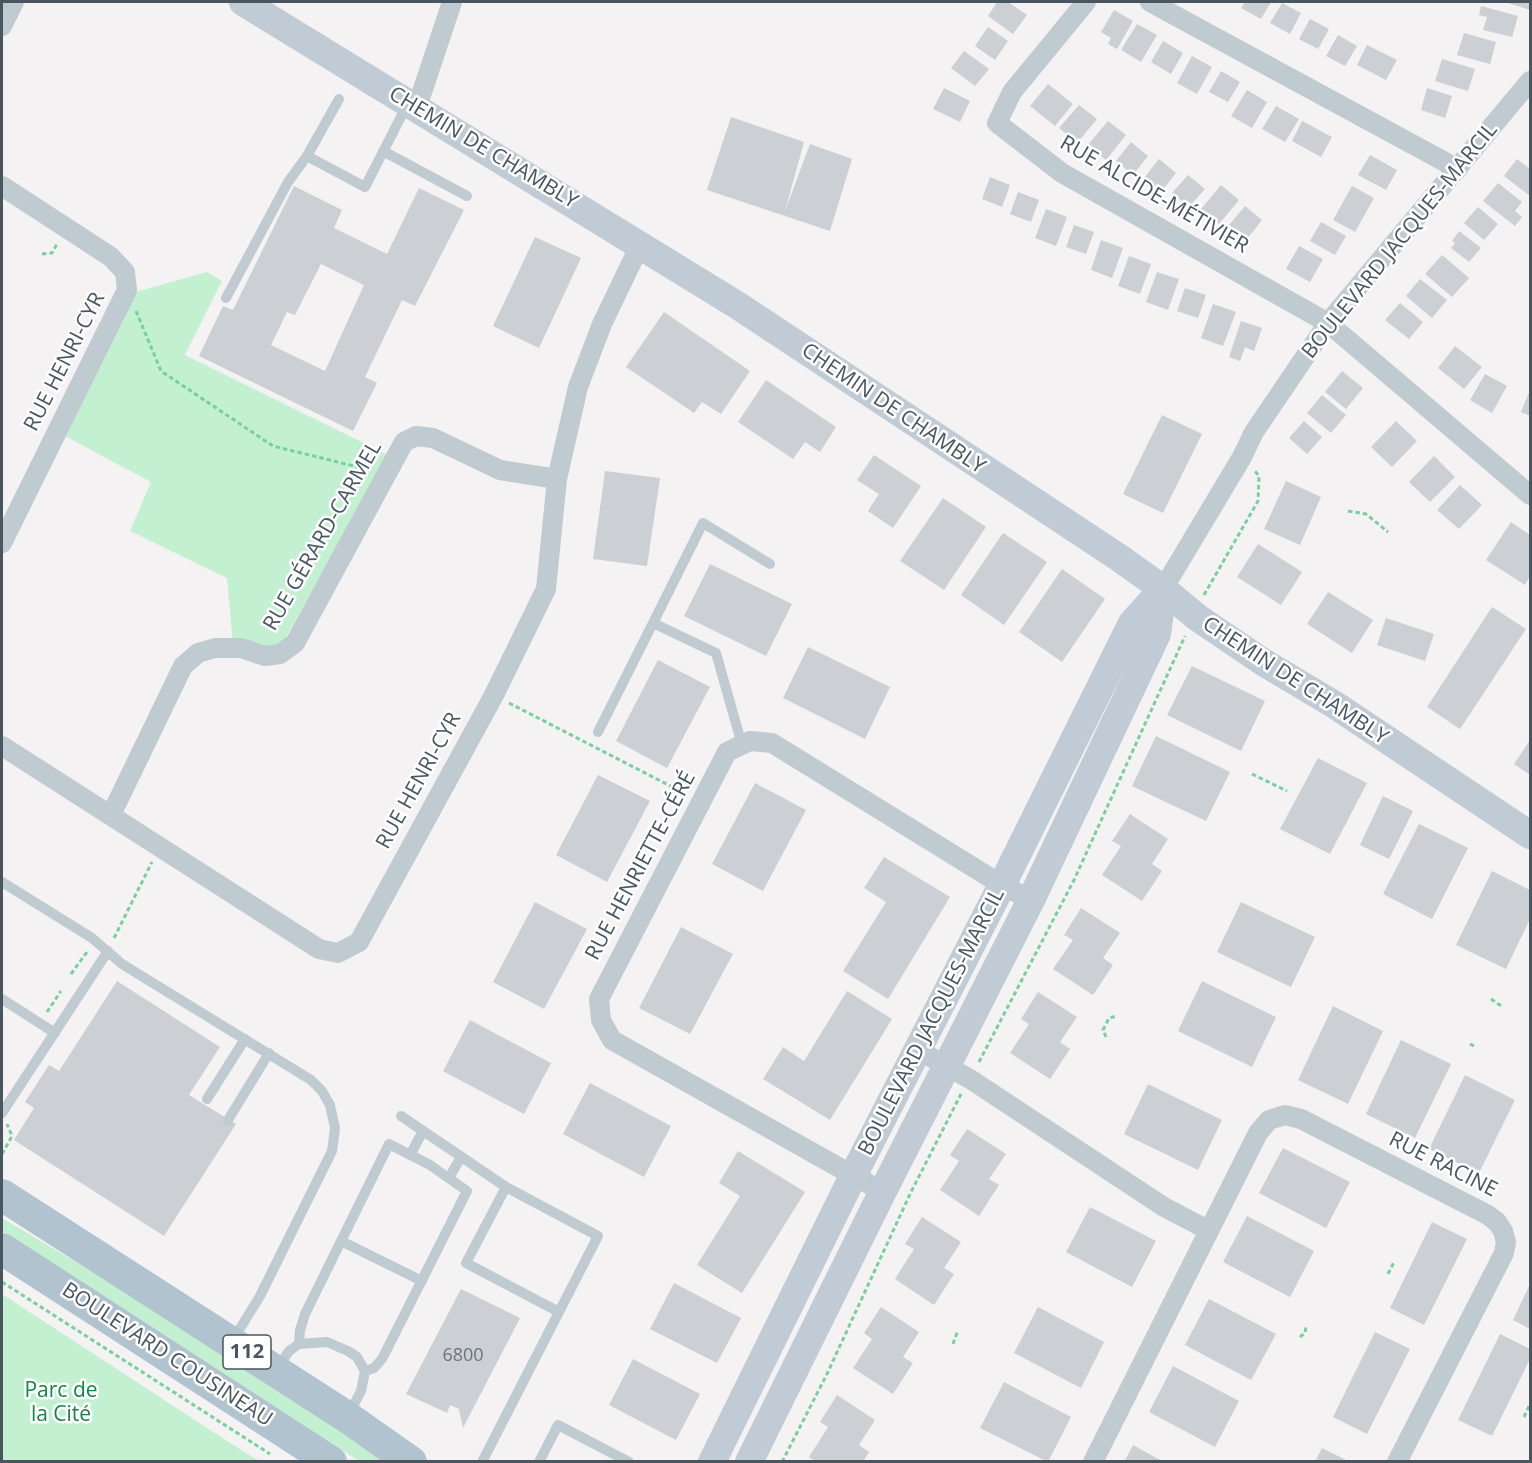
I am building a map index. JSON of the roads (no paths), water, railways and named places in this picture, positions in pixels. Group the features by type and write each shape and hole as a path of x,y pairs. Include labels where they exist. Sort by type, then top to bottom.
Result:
{"main road":[{"name":"112","path":"2,1195 347,1417 411,1461"},
{"name":"BOULEVARD COUSINEAU","path":"2,1249 331,1461"}],"street":[{"path":"2,26 14,2"},
{"name":"CHEMIN DE CHAMBLY","path":"243,2 737,305 1118,557 1193,614 1263,662 1335,705 1530,835"},
{"path":"412,105 452,2"},
{"name":"RUE ALCIDE-MÉTIVIER","path":"1086,2 1012,92 997,123 1062,173 1328,324"},
{"path":"1150,2 1458,169"},
{"name":"BOULEVARD JACQUES-MARCIL","path":"712,1461 1132,623 1163,589 1242,457 1254,432 1328,324 1530,81"},
{"name":"RUE HENRI-CYR","path":"2,186 111,257 125,272 127,290 2,543"},
{"name":"RUE HENRI-CYR","path":"2,746 319,949 338,953 358,942 494,695 546,589 558,479 578,387 602,324 640,245"},
{"path":"1328,324 1530,495"},
{"name":"RUE GÉRARD-CARMEL","path":"111,815 183,666 198,653 215,648 241,648 265,656 280,654 295,643 404,442 416,436 433,438 500,470 558,479"},
{"name":"BOULEVARD JACQUES-MARCIL","path":"749,1461 882,1192 958,1072 1031,900 1157,634 1163,589"},
{"path":"742,745 750,741 772,743 1002,885 1031,900"},
{"name":"RUE HENRIETTE-CÉRÉ","path":"742,745 727,752 599,999 601,1020 612,1040 829,1163 854,1174 882,1192"},
{"path":"918,1050 958,1072 1164,1207 1208,1230"},
{"name":"RUE RACINE","path":"1093,1461 1261,1128 1274,1118 1285,1115 1301,1119 1488,1215 1497,1222 1505,1236 1504,1253 1397,1461"}],"lane":[{"path":"225,298 288,182 307,156 339,99"},
{"path":"307,156 365,187 383,151 412,105"},
{"path":"383,151 467,196"},
{"path":"598,732 704,523 770,564"},
{"path":"653,623 716,653 742,745"},
{"path":"2,882 92,938 122,963 311,1080 322,1091 333,1112 335,1135 328,1158 260,1296 231,1343"},
{"path":"2,1113 108,951"},
{"path":"2,999 55,1033"},
{"path":"207,1099 244,1039"},
{"path":"228,1120 269,1053"},
{"path":"401,1116 506,1187 598,1236 482,1461"},
{"path":"410,1155 423,1131"},
{"path":"299,1344 305,1314 389,1144 449,1178 467,1191 382,1359 374,1368 365,1371"},
{"path":"449,1178 461,1157"},
{"path":"506,1187 466,1263 559,1312"},
{"path":"341,1241 422,1281"},
{"path":"275,1371 289,1351 299,1344 318,1341 338,1346 357,1357 365,1371 362,1391 347,1417"},
{"path":"539,1461 558,1425 629,1461"}],"park label":[{"name":"Parc de la Cité","path":"61,1403"}]}
